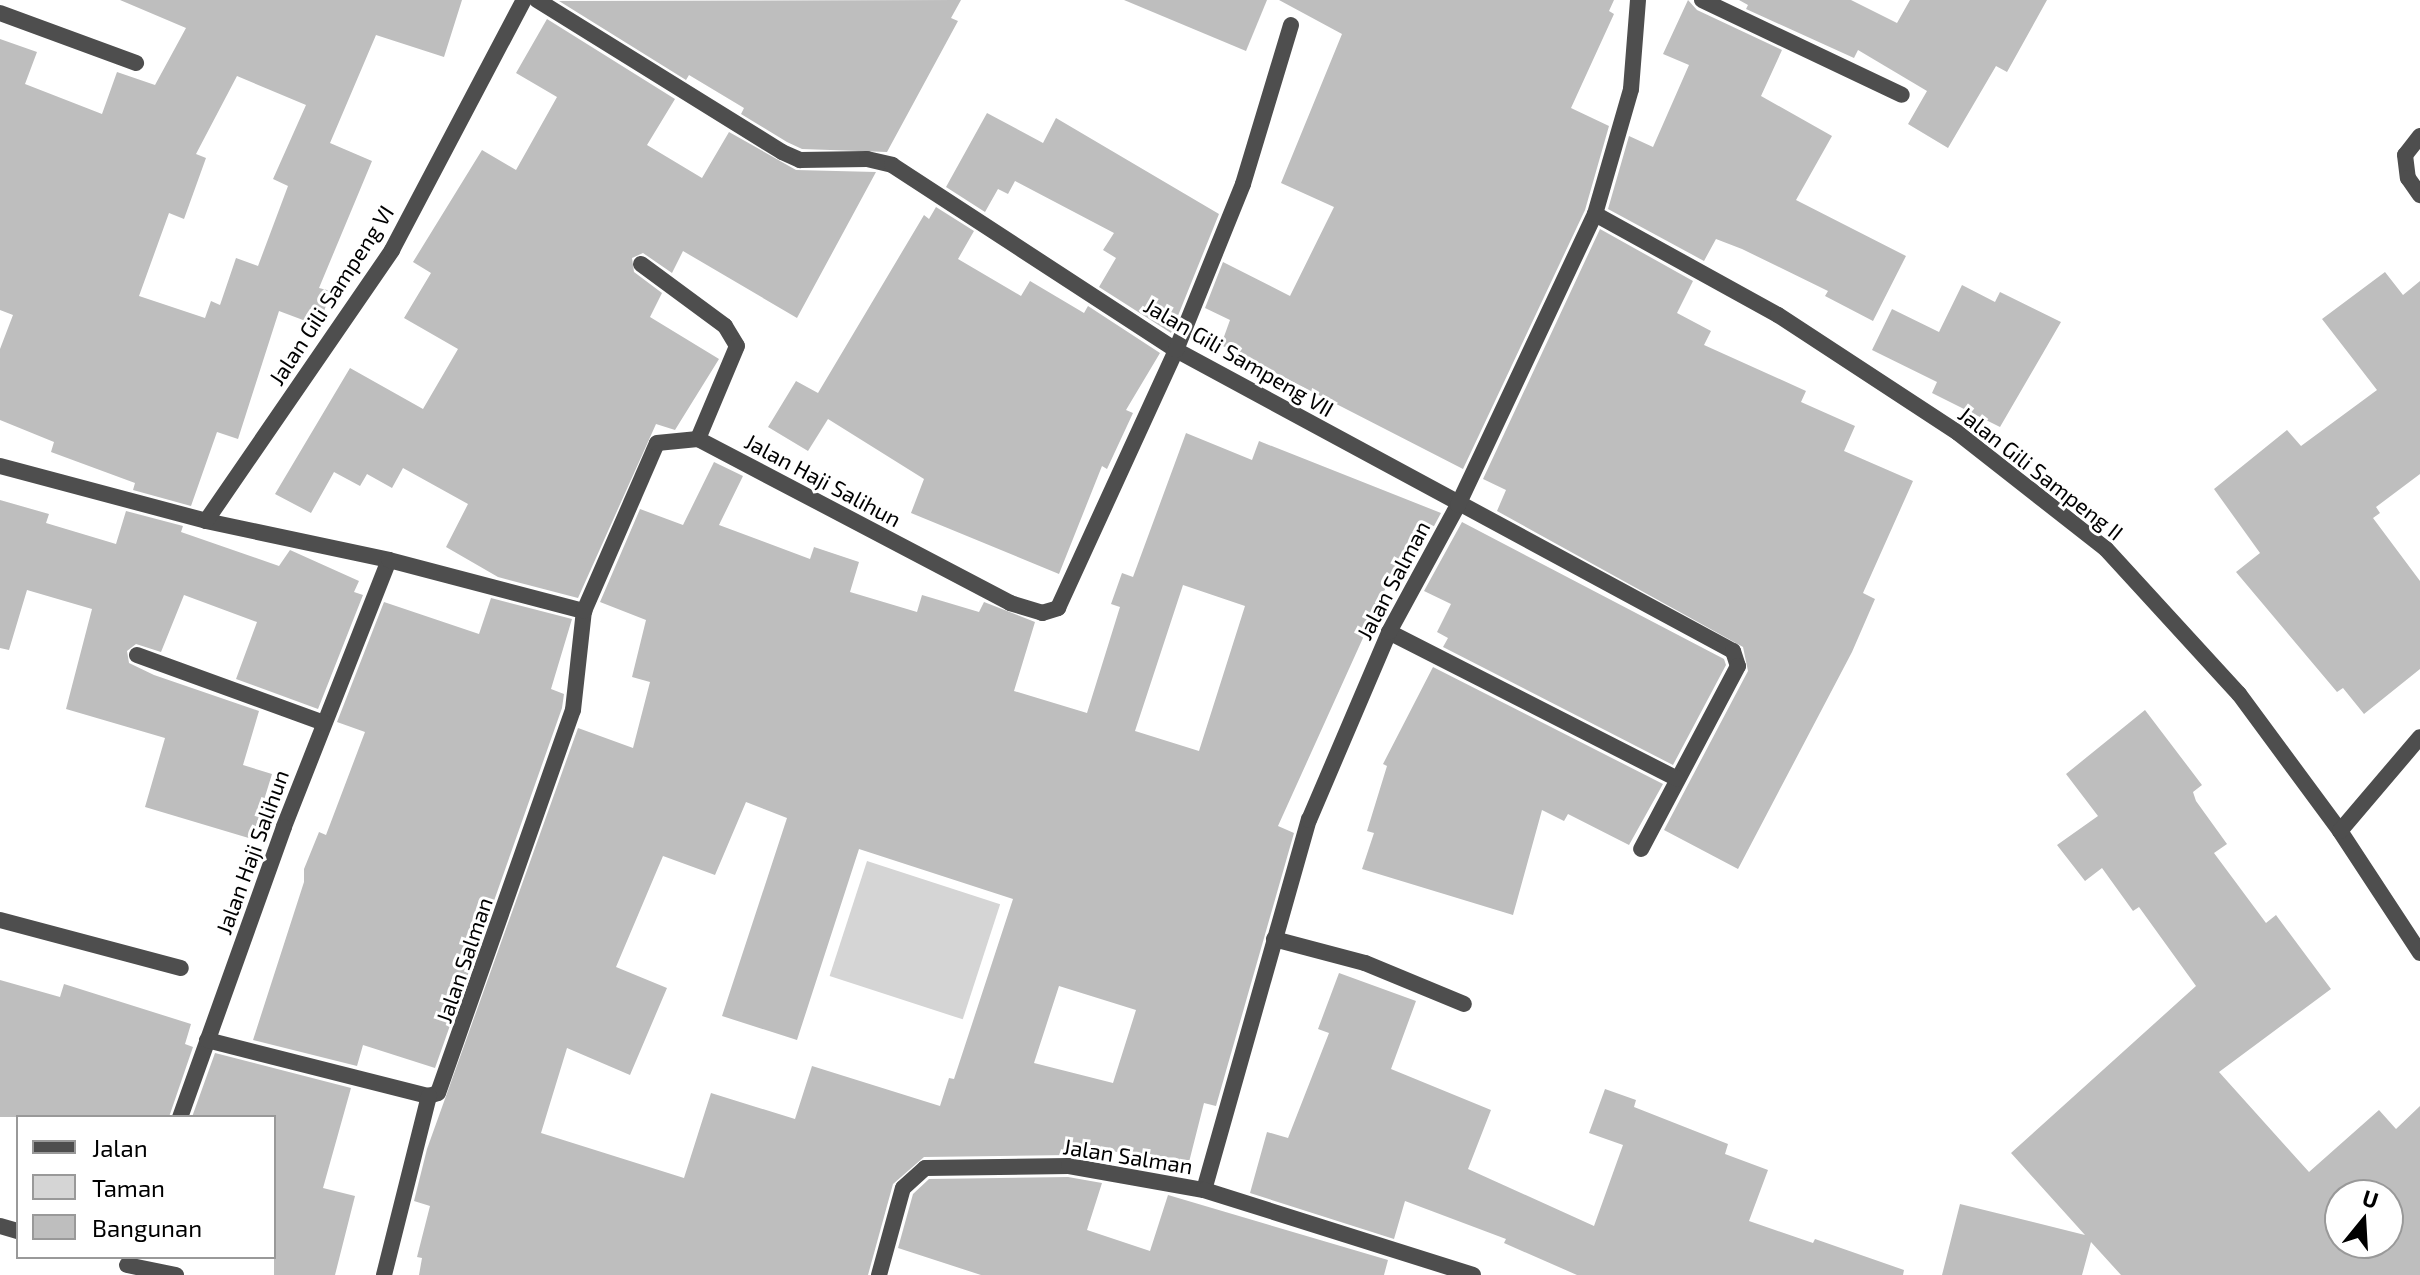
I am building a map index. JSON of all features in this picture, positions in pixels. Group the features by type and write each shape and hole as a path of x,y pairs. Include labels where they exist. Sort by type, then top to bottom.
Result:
{"street":[{"name":"Jalan Gili Sampeng VI","path":"206,521 392,250 524,0"},
{"name":"Jalan Gili Sampeng VII","path":"537,0 782,152 800,160 867,159 892,165 1176,350 1733,651 1738,666 1641,849"},
{"name":"Jalan Salman","path":"1204,1190 1309,820 1389,632 1458,505 1595,214 1631,89 1638,0"},
{"path":"1702,0 1902,95"},
{"path":"0,13 136,63"},
{"name":"Jalan Haji Salihun","path":"698,439 1010,603 1042,613 1058,608 1176,350 1243,184 1291,25"},
{"path":"2420,136 2405,155 2408,178 2420,195"},
{"name":"Jalan Gili Sampeng II","path":"1595,214 1778,315 1958,433 2106,549 2239,694 2340,831 2420,953"},
{"path":"0,466 206,521 389,560 584,611 651,448 672,439 698,439 737,346 725,326 641,264"},
{"name":"Jalan Haji Salihun","path":"181,1115 324,723 389,560"},
{"name":"Jalan Salman","path":"429,1096 438,1093 446,1080 573,710 584,611"},
{"path":"1389,632 1677,779"},
{"path":"137,655 324,723"},
{"path":"2340,831 2420,737"},
{"path":"0,920 181,968"},
{"path":"1274,939 1365,963 1464,1004"},
{"path":"207,1040 429,1096 384,1275"},
{"name":"Jalan Salman","path":"879,1275 903,1188 925,1168 1069,1166 1204,1190 1473,1275"},
{"path":"127,1266 176,1275"}],"green space":[{"path":"867,861 1000,904 963,1019 830,976"}],"building":[{"path":"120,0 462,0 444,57 376,35 330,143 372,161 319,288 331,291 319,326 279,311 238,439 217,432 191,506 133,490 135,483 51,452 54,442 0,420 0,349 13,315 0,310 0,39 37,52 25,84 102,114 117,72 155,85 186,28","holes":["237,76 306,105 273,179 288,186 258,266 236,258 220,305 211,301 205,318 139,296 169,213 184,219 206,158 196,154"]},
{"path":"961,0 951,18 958,21 887,152 802,149 741,114 744,108 689,75 686,80 559,1"},
{"path":"1124,0 1267,0 1246,51"},
{"path":"1279,0 1614,0 1609,11 1614,14 1571,108 1609,126 1585,210 1463,469 1221,345 1230,320 1205,308 1223,262 1290,296 1334,207 1281,183 1342,34"},
{"path":"1688,0 1697,10 1782,50 1761,96 1832,136 1796,200 1906,256 1873,321 1825,296 1828,291 1742,249 1716,239 1704,261 1608,209 1629,136 1653,147 1689,65 1663,54"},
{"path":"1739,0 1851,0 1897,23 1910,0 2047,0 2007,72 1996,66 1948,148 1908,124 1927,91 1858,50 1854,58 1746,9 1748,5"},
{"path":"547,19 675,99 647,145 702,178 729,132 796,170 876,172 797,318 683,251 672,273 643,253 632,258 634,272 662,293 650,317 719,359 675,430 656,424 578,598 498,577 446,547 468,504 403,468 392,488 367,474 360,486 334,472 311,513 275,494 350,368 423,409 458,349 404,318 431,273 413,262 482,150 516,170 557,97 516,73"},
{"path":"987,113 1043,143 1056,118 1219,214 1171,333 1099,287 1116,258 1103,250 1114,233 1015,181 1008,194 998,189 985,212 946,187"},
{"path":"936,207 974,231 958,259 1021,296 1030,281 1084,313 1088,306 1160,353 1126,410 1133,413 1107,469 1102,466 1059,574 911,513 924,479 828,419 808,451 768,427 796,381 818,393 924,215 929,219"},
{"path":"1600,229 1693,281 1677,313 1711,331 1704,345 1806,391 1801,402 1855,426 1844,451 1913,481 1863,593 1875,599 1852,652 1738,869 1664,830 1748,671 1743,647 1497,511 1506,490 1483,479"},
{"path":"2385,272 2403,295 2420,281 2420,474 2376,507 2380,513 2373,518 2420,581 2420,669 2364,714 2343,688 2337,692 2236,572 2260,553 2214,489 2287,430 2301,446 2377,390 2322,319"},
{"path":"1962,285 1995,302 2000,292 2061,322 2000,427 1932,393 1937,382 1872,350 1892,309 1939,332"},
{"path":"1186,433 1252,460 1259,441 1441,513 1404,582 1391,576 1278,826 1294,833 1216,1106 1204,1103 1187,1170 1113,1151 1109,1162 1069,1155 924,1157 893,1184 868,1275 419,1275 422,1258 417,1257 430,1206 414,1201 427,1149 578,728 633,748 650,682 632,677 646,620 600,602 640,509 683,525 714,462 743,476 719,525 810,559 814,547 859,562 850,592 917,612 922,595 979,612 984,602 1035,622 1014,691 1087,713 1120,607 1111,604 1122,573 1133,577","holes":["1183,585 1245,606 1199,751 1135,731","746,802 787,818 722,1016 797,1040 859,849 1013,899 954,1079 949,1078 940,1106 812,1066 795,1119 711,1093 684,1178 541,1133 567,1048 630,1075 667,988 616,967 663,856 715,875","1059,986 1136,1010 1113,1083 1034,1063"]},
{"path":"0,500 49,514 46,523 116,544 126,511 183,526 181,532 279,566 290,550 359,581 354,592 363,595 318,709 236,679 257,622 184,595 161,652 136,644 127,651 129,663 154,675 259,711 243,765 272,774 252,839 145,807 165,738 66,709 92,609 27,590 9,650 0,648"},
{"path":"1462,522 1724,659 1726,665 1673,765 1443,647 1448,638 1437,632 1451,604 1424,591"},
{"path":"491,598 572,619 551,689 564,694 562,708 435,1068 363,1045 357,1066 253,1040 304,882 304,869 319,832 326,835 365,732 337,722 384,602 479,634"},
{"path":"1433,667 1663,784 1629,845 1568,814 1564,821 1542,810 1513,915 1362,869 1374,833 1367,831 1387,766 1383,764"},
{"path":"2145,710 2202,785 2193,792 2196,801 2227,844 2214,853 2266,923 2276,915 2331,989 2219,1072 2309,1172 2379,1110 2396,1129 2420,1106 2420,1275 2121,1275 2091,1242 2082,1275 1942,1275 1960,1204 2085,1235 2011,1153 2196,986 2139,907 2133,911 2102,868 2085,881 2057,845 2098,816 2066,774"},
{"path":"1339,973 1416,1001 1391,1069 1491,1110 1468,1169 1594,1226 1623,1145 1589,1133 1605,1089 1636,1100 1634,1107 1728,1144 1725,1154 1768,1170 1749,1221 1813,1243 1815,1239 1904,1270 1903,1275 1577,1275 1504,1243 1506,1239 1405,1201 1394,1239 1250,1193 1267,1132 1288,1138 1329,1033 1318,1029"},
{"path":"0,980 60,997 64,984 191,1024 185,1044 193,1047 170,1115 0,1117"},
{"path":"215,1053 351,1088 323,1188 355,1196 335,1275 274,1275 276,1115 193,1115"},
{"path":"1068,1177 1102,1183 1087,1230 1150,1251 1168,1195 1388,1260 1384,1275 981,1275 898,1248 913,1194 929,1179"}]}
